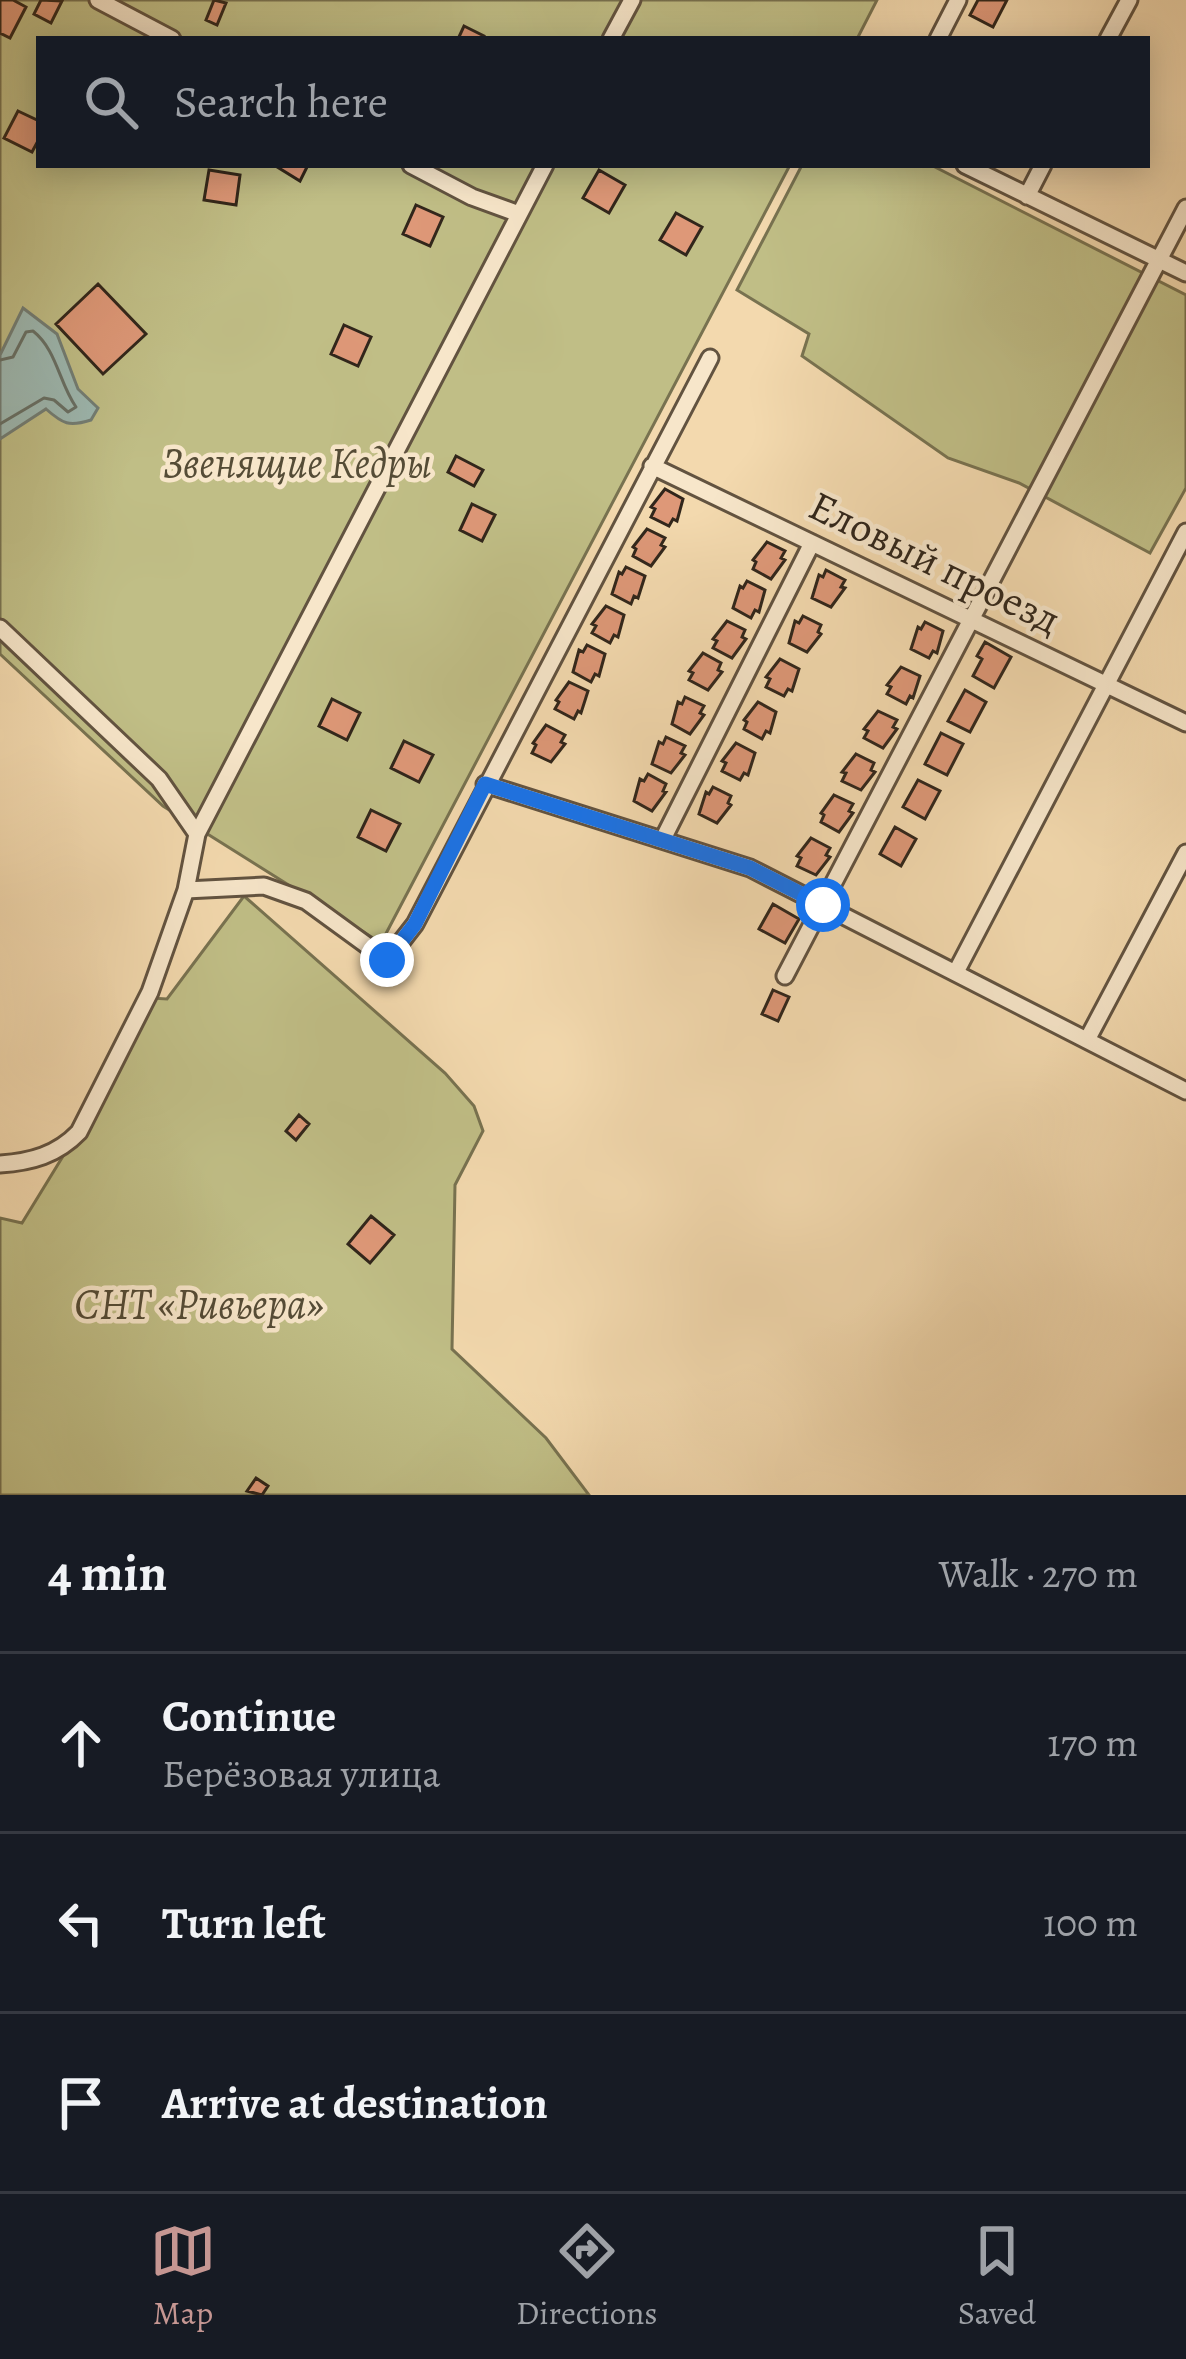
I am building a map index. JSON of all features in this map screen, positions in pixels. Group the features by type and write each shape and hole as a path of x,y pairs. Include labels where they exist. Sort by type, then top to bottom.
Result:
{"street":[{"path":"98,0 166,36"},
{"path":"613,36 632,0"},
{"path":"940,36 958,0"},
{"path":"1110,36 1129,0"},
{"path":"417,168 472,197 519,214"},
{"path":"0,1164 46,1156 79,1132 150,992 186,890 197,834 543,168"},
{"path":"971,168 1186,273"},
{"path":"1027,196 1041,168"},
{"path":"785,976 1186,208"},
{"path":"186,890 264,886 306,902 387,960 415,924 710,358"},
{"name":"Еловый проезд","path":"652,466 1186,723"},
{"path":"956,972 1186,532"},
{"path":"663,838 812,543"},
{"path":"0,628 159,779 197,834"},
{"path":"485,784 750,868 1186,1091"},
{"path":"1087,1040 1186,853"}],"green space":[{"name":"Звенящие Кедры","path":"0,0 877,0 859,36 36,36 36,168 788,168 381,943 163,806 0,654"},
{"path":"800,168 937,168 1186,295 1186,488 1150,553 1019,483 948,458 802,356 809,334 737,290"},
{"name":"СНТ «Ривьера»","path":"244,896 445,1073 474,1106 483,1131 455,1185 452,1349 546,1438 589,1495 0,1495 0,1218 22,1223 106,1086 151,998 167,999"}],"water":[{"path":"23,308 57,334 78,389 98,408 91,420 72,424 46,409 0,439 0,355"}],"building":[{"path":"0,0 26,7 10,38 0,33"},
{"path":"41,0 62,1 51,23 34,14"},
{"path":"214,0 226,3 217,25 206,20"},
{"path":"978,0 1007,0 993,27 970,15"},
{"path":"464,26 484,36 459,36"},
{"path":"18,111 36,120 32,152 4,138"},
{"path":"279,168 306,168 300,181"},
{"path":"209,170 240,175 236,205 204,200"},
{"path":"599,170 625,185 609,213 583,198"},
{"path":"416,205 443,217 430,246 403,234"},
{"path":"676,213 702,227 686,255 660,240"},
{"path":"98,284 146,334 103,374 56,324"},
{"path":"344,325 371,337 358,366 331,354"},
{"path":"456,456 483,470 474,486 448,472"},
{"path":"665,489 683,499 677,521 673,519 669,526 651,517 655,509 651,507"},
{"path":"472,504 495,515 482,541 460,530"},
{"path":"647,529 665,538 661,545 665,547 651,566 633,556 633,547"},
{"path":"767,542 785,551 781,558 785,560 771,579 753,569 753,560"},
{"path":"626,567 645,576 631,604 612,594 619,572"},
{"path":"826,570 845,580 841,587 845,588 831,607 812,598 819,575 823,577"},
{"path":"747,581 765,590 759,612 755,610 751,618 733,608 740,586"},
{"path":"606,606 624,615 618,637 614,635 610,643 592,633 596,626 592,624"},
{"path":"803,616 821,625 821,634 807,652 789,643 795,621 799,623"},
{"path":"727,621 745,630 742,637 746,639 732,658 713,648 717,641 713,639"},
{"path":"925,622 943,631 937,653 933,651 929,658 911,649 918,627"},
{"path":"985,642 1011,657 994,688 973,676"},
{"path":"587,645 605,654 599,676 595,674 591,682 573,672 579,650 583,652"},
{"path":"703,653 721,663 718,670 722,672 708,690 689,680 693,673 689,671"},
{"path":"780,659 799,669 792,691 788,689 784,696 766,687 770,679 766,677"},
{"path":"901,667 920,676 906,704 887,694 891,687 887,685"},
{"path":"569,682 588,691 574,719 555,709"},
{"path":"965,690 986,702 970,732 948,721"},
{"path":"685,697 704,706 700,713 704,715 690,734 672,724 678,702 682,704"},
{"path":"332,699 360,713 347,740 319,726"},
{"path":"758,702 776,712 770,733 766,731 762,739 744,729 744,720"},
{"path":"878,711 897,720 893,727 897,729 883,748 864,738 868,731 864,729"},
{"path":"546,725 565,735 561,742 565,744 551,762 532,753"},
{"path":"941,733 963,744 947,775 925,764"},
{"path":"666,737 685,746 681,753 685,755 671,773 652,764 659,742 663,744"},
{"path":"404,741 433,755 419,782 391,768"},
{"path":"736,743 755,753 748,775 744,773 740,780 722,771 726,763 722,761"},
{"path":"856,754 874,763 871,770 875,772 861,790 842,781 846,773 842,772"},
{"path":"648,774 666,784 666,792 652,811 634,801 640,779 644,781"},
{"path":"918,780 940,791 925,819 903,807"},
{"path":"713,787 731,796 731,805 717,823 699,814 706,792"},
{"path":"834,795 853,804 849,811 853,813 839,832 821,822 821,813"},
{"path":"371,810 400,824 386,851 358,837"},
{"path":"895,827 916,839 901,866 880,854"},
{"path":"811,838 830,848 826,855 830,857 816,875 797,866 801,858 797,856"},
{"path":"773,904 799,919 785,943 759,929"},
{"path":"773,990 789,997 778,1021 762,1014"},
{"path":"299,1115 309,1124 296,1140 286,1131"},
{"path":"371,1216 394,1235 370,1263 348,1244"},
{"path":"256,1478 268,1486 262,1495 247,1491"}],"route":[{"path":"387,960 415,924 485,784 750,868 823,905"}]}
